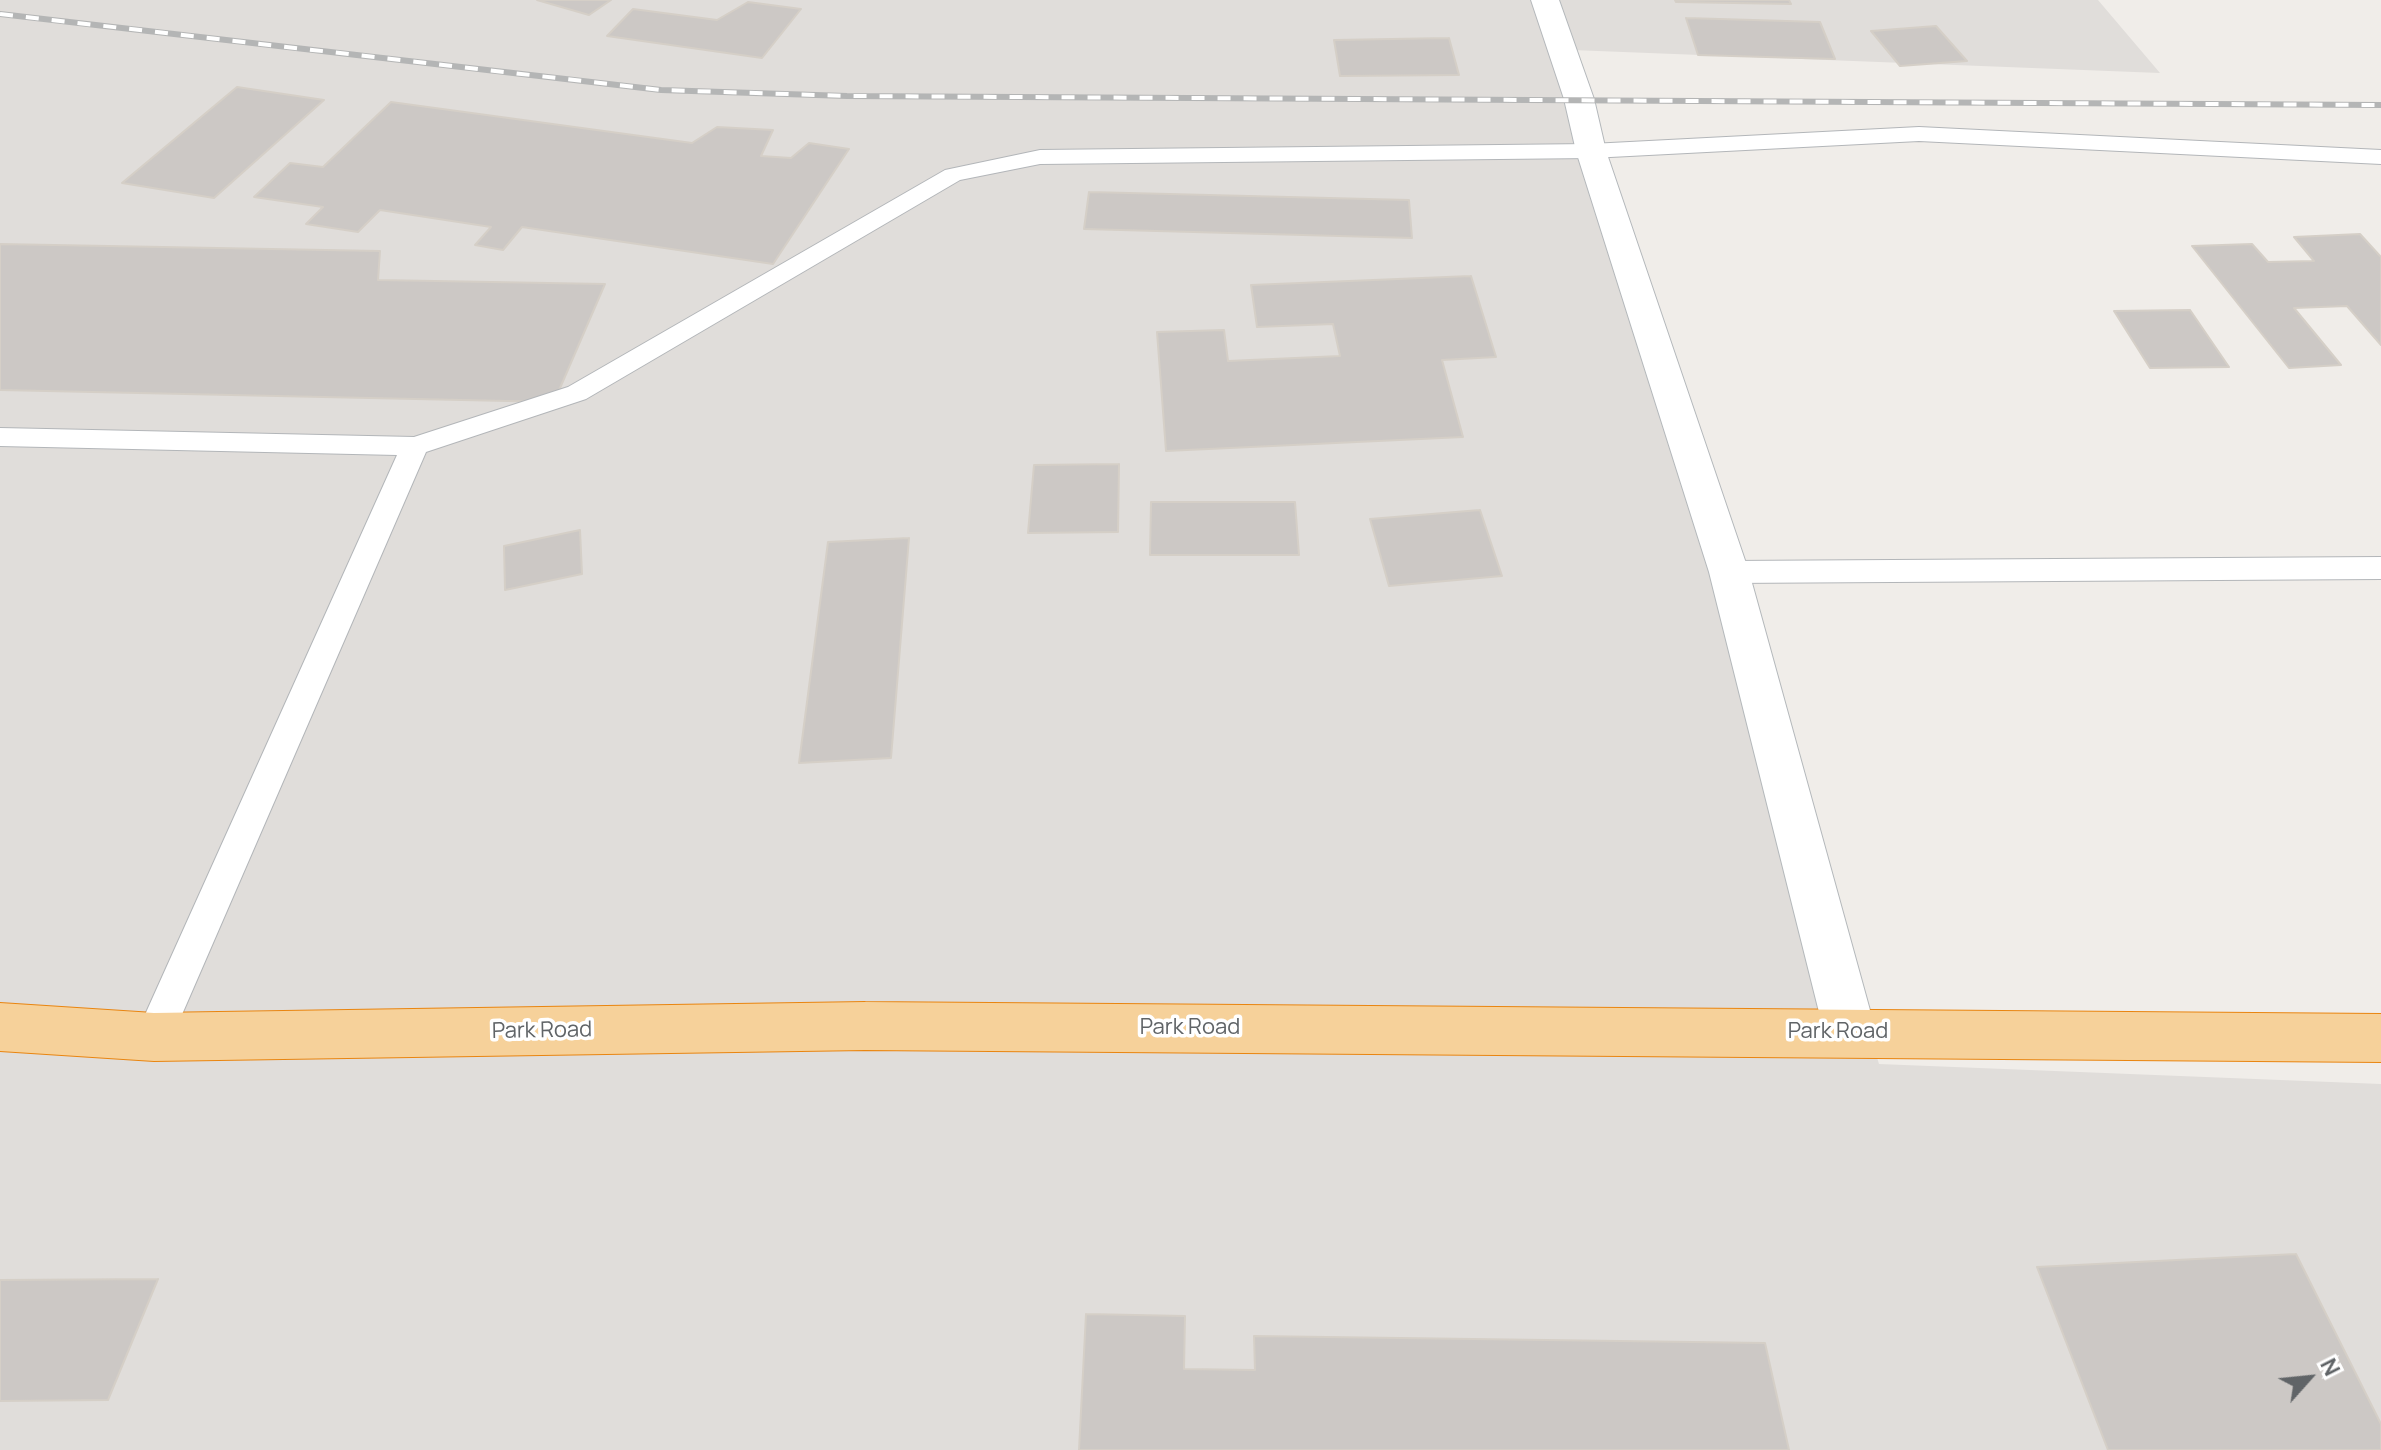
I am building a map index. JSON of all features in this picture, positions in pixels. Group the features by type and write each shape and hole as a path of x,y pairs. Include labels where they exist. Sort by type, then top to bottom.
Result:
{"highway":[{"name":"Park Road","path":"0,1027 154,1037 865,1026 2381,1038"}],"street":[{"path":"1545,0 1579,99 1591,151 1729,572 1850,1032"}],"lane":[{"path":"0,437 415,446 577,393 953,175 1040,157 1591,151 1919,134 2381,157"},
{"path":"154,1037 415,446"},
{"path":"1729,572 2381,568"}],"shaded area":[{"path":"0,0 2098,0 2160,73 1572,50 1879,1064 2381,1084 2381,1450 0,1450"}],"building":[{"path":"537,0 611,0 589,15"},
{"path":"1789,0 1791,4 1676,2"},
{"path":"748,2 801,9 762,58 607,36 633,9 717,20"},
{"path":"1686,18 1820,22 1835,59 1698,55"},
{"path":"1936,26 1967,61 1900,66 1871,31"},
{"path":"1449,38 1459,75 1340,76 1334,40"},
{"path":"237,87 324,100 214,198 122,183"},
{"path":"391,102 692,143 717,127 773,130 761,156 791,158 809,143 849,149 773,264 522,227 503,250 475,245 491,227 380,210 358,232 306,224 323,207 254,197 290,163 323,167"},
{"path":"1089,192 1409,200 1412,238 1084,229"},
{"path":"2360,234 2381,257 2381,345 2347,306 2294,308 2341,365 2289,368 2192,246 2252,244 2268,262 2314,261 2294,237"},
{"path":"0,244 380,251 378,280 605,284 554,402 0,390"},
{"path":"1471,276 1496,357 1442,360 1463,437 1166,451 1157,332 1224,330 1228,361 1340,356 1333,324 1257,327 1251,285"},
{"path":"2190,310 2229,367 2150,368 2114,311"},
{"path":"1119,464 1118,532 1028,533 1034,465"},
{"path":"1151,502 1295,502 1299,555 1150,555"},
{"path":"1480,510 1502,576 1389,586 1370,519"},
{"path":"580,530 582,574 505,590 504,546"},
{"path":"909,538 891,758 799,763 828,542"},
{"path":"2296,1254 2381,1424 2381,1450 2108,1450 2037,1267"},
{"path":"158,1279 108,1400 0,1401 0,1280"},
{"path":"1086,1314 1185,1316 1184,1369 1255,1370 1254,1336 1765,1343 1789,1450 1079,1450"}],"railway":[{"path":"0,14 661,90 847,96 2381,105"}]}
